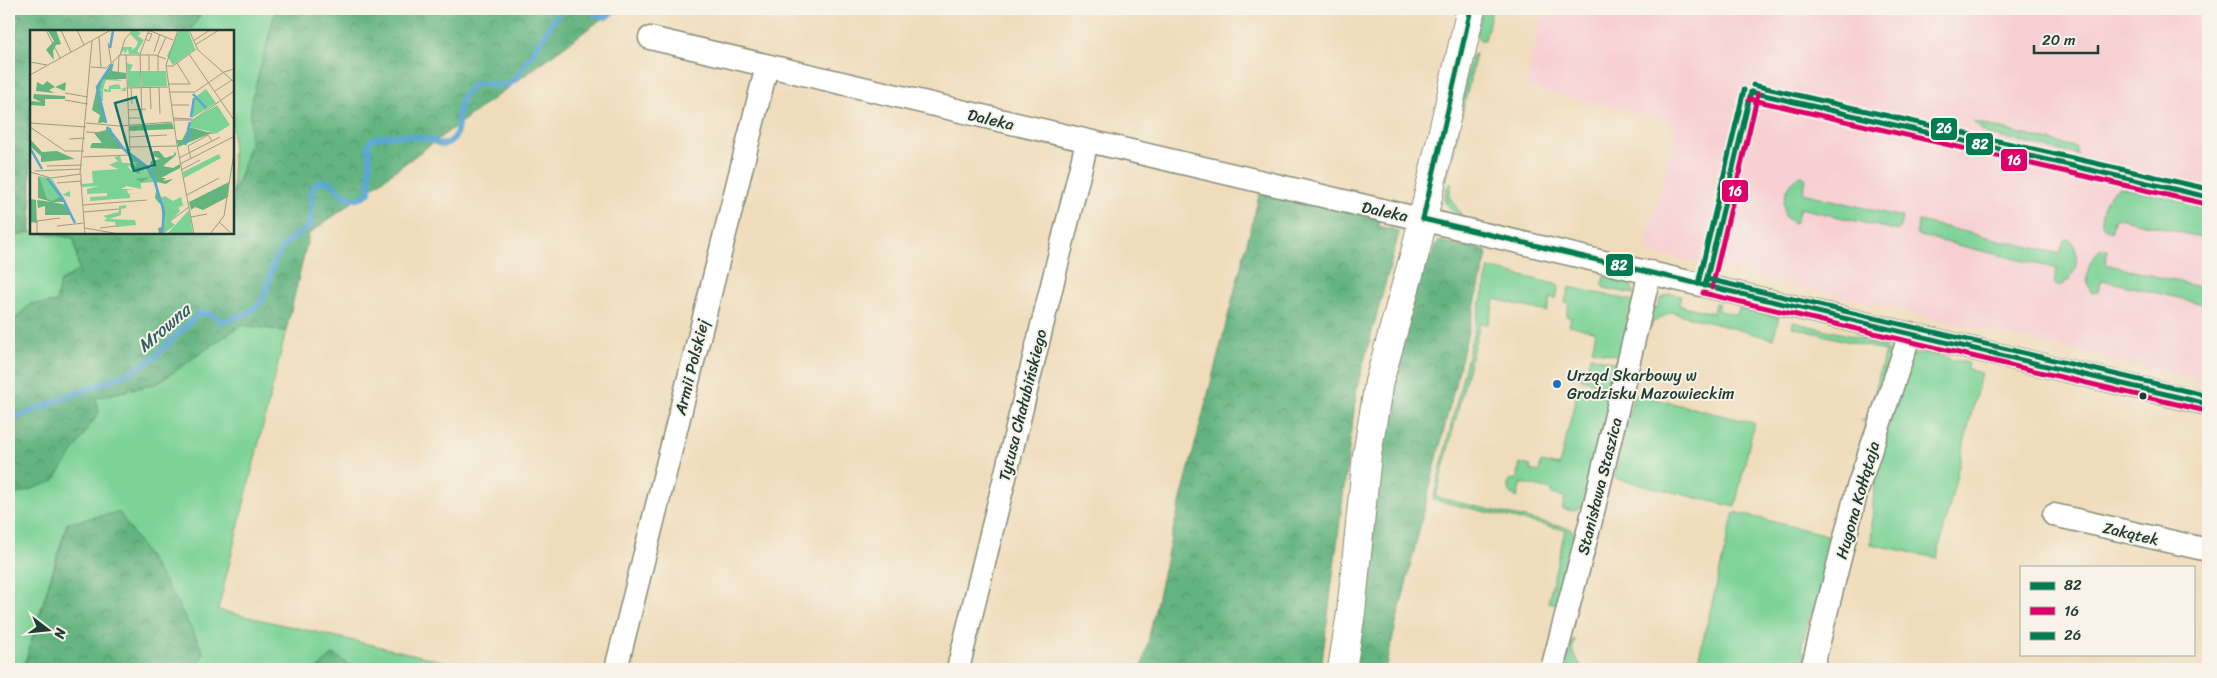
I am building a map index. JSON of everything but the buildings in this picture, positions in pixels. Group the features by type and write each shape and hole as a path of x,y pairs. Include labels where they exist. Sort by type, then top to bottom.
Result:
{"street":[{"path":"1342,669 1351,613 1368,454 1379,382 1387,348 1407,287 1471,9"},
{"name":"Daleka","path":"650,38 2208,404"},
{"name":"Armii Polskiej","path":"616,669 766,66"},
{"name":"Tytusa Chałubińskiego","path":"958,669 1087,142"},
{"name":"Stanisława Staszica","path":"1552,669 1590,524 1650,272"},
{"name":"Hugona Kołłątaja","path":"1812,669 1858,490 1910,334"},
{"name":"Zakątek","path":"2054,515 2208,550"}],"shaded area":[{"path":"1544,9 2208,9 2208,382 1645,251 1675,129 1672,121 1525,87"}],"green space":[{"path":"9,9 204,9 191,30 30,30 30,232 9,238 9,214 13,208 9,204 9,56 21,13 9,27"},
{"path":"204,9 276,9 251,103 250,144 234,191 234,30 191,30"},
{"path":"276,9 615,9 309,234 286,331 241,325 158,383 96,398 99,412 54,481 9,497 9,326 30,304 56,303 60,282 79,270 74,238 50,234 234,234 234,191 250,144 251,103"},
{"path":"1483,9 1492,9 1485,40 1480,40 1476,35"},
{"path":"22,11 9,56 9,27"},
{"path":"1476,54 1447,179 1444,182 1471,56"},
{"path":"1973,122 2075,147 2078,155 1986,134"},
{"path":"1803,176 1806,179 1803,193 1902,217 1899,231 1800,208 1796,222 1792,223 1786,218 1784,213 1786,192 1793,181"},
{"path":"1452,182 1449,196 1461,215 1451,210 1444,200 1447,187"},
{"path":"2120,187 2208,207 2208,239 2115,217 2111,232 2105,229 2102,223 2103,209 2110,195"},
{"path":"1260,192 1380,219 1378,226 1393,229 1399,233 1357,387 1321,669 1142,669 1171,538"},
{"path":"1919,221 2060,254 2064,240 2068,239 2076,250 2076,266 2069,279 2064,284 2057,286 2054,283 2057,269 1916,235"},
{"path":"30,232 30,234 74,238 79,270 60,282 56,303 30,304 9,326 9,238"},
{"path":"1440,241 1485,250 1487,255 1385,669 1353,669 1382,421 1424,257 1431,259 1436,244"},
{"path":"2103,248 2108,250 2105,264 2208,289 2208,305 2102,280 2098,292 2092,293 2088,282 2088,268 2094,256"},
{"path":"1489,268 1559,285 1556,299 1550,298 1547,312 1495,299 1488,324 1480,323 1436,497 1571,529 1577,539 1558,604 1548,602 1565,530 1433,500"},
{"path":"1605,272 1624,278 1633,288 1634,294 1604,288 1602,285"},
{"path":"1569,287 1634,301 1619,356 1592,350 1596,332 1569,325 1571,318 1566,316 1569,303 1565,302"},
{"path":"1670,293 1681,295 1679,305 1713,313 1715,303 1719,304 1717,310 1737,315 1739,308 1779,317 1773,339 1671,312 1652,323 1651,328 1649,322 1653,307 1657,308 1660,299"},
{"path":"1793,322 1882,343 1887,351 1892,353 1872,418 1861,421 1869,416 1885,351 1792,327"},
{"path":"241,324 286,331 218,610 465,666 465,669 354,669 334,654 317,669 198,669 203,651 172,593 67,523 23,669 9,669 9,497 54,480 95,398 158,383"},
{"path":"1925,353 1968,363 1967,369 1981,373 1937,558 1871,544 1875,466 1908,356"},
{"path":"1590,356 1618,363 1614,384 1611,387 1581,379 1582,374 1586,374"},
{"path":"1578,390 1608,397 1611,401 1584,506 1574,511 1562,509 1565,497 1551,494 1551,490 1521,483 1517,498 1508,489 1508,481 1510,479 1516,480 1520,463 1531,466 1530,470 1539,472 1541,462 1559,466"},
{"path":"1634,394 1754,423 1735,507 1614,478"},
{"path":"119,512 172,593 203,651 198,669 23,669 68,523"},
{"path":"1734,512 1835,537 1818,610 1810,615 1801,648 1806,656 1803,669 1696,669"},
{"path":"1575,639 1572,651 1583,669 1569,669 1566,663 1572,641"},
{"path":"334,654 354,669 317,669"}],"waterway":[{"name":"Mrowna","path":"9,420 129,373 154,358 198,314 208,313 223,322 251,311 258,305 265,293 274,263 281,249 287,242 311,225 312,188 318,182 328,181 349,199 360,198 369,193 370,162 368,146 372,139 389,136 408,136 426,139 442,145 449,142 456,134 460,105 466,93 476,83 502,85 517,77 561,9"},
{"name":"Mrowna","path":"587,9 597,15 606,17 616,9"}],"transit line":[{"name":"82","path":"1423,219 1471,9"},
{"name":"26","path":"1753,85 2208,189"},
{"name":"26","path":"1698,284 1744,90"},
{"name":"82","path":"1751,92 2208,197"},
{"name":"82","path":"1705,286 1751,92"},
{"name":"16","path":"1712,288 1758,94"},
{"name":"16","path":"1749,99 2206,204"},
{"name":"82","path":"1423,219 2208,404"},
{"name":"26","path":"1707,279 2208,396"},
{"name":"16","path":"1703,293 2206,411"}],"place":[{"name":"Urząd Skarbowy w Grodzisku Mazowieckim","path":"1557,384"}]}
